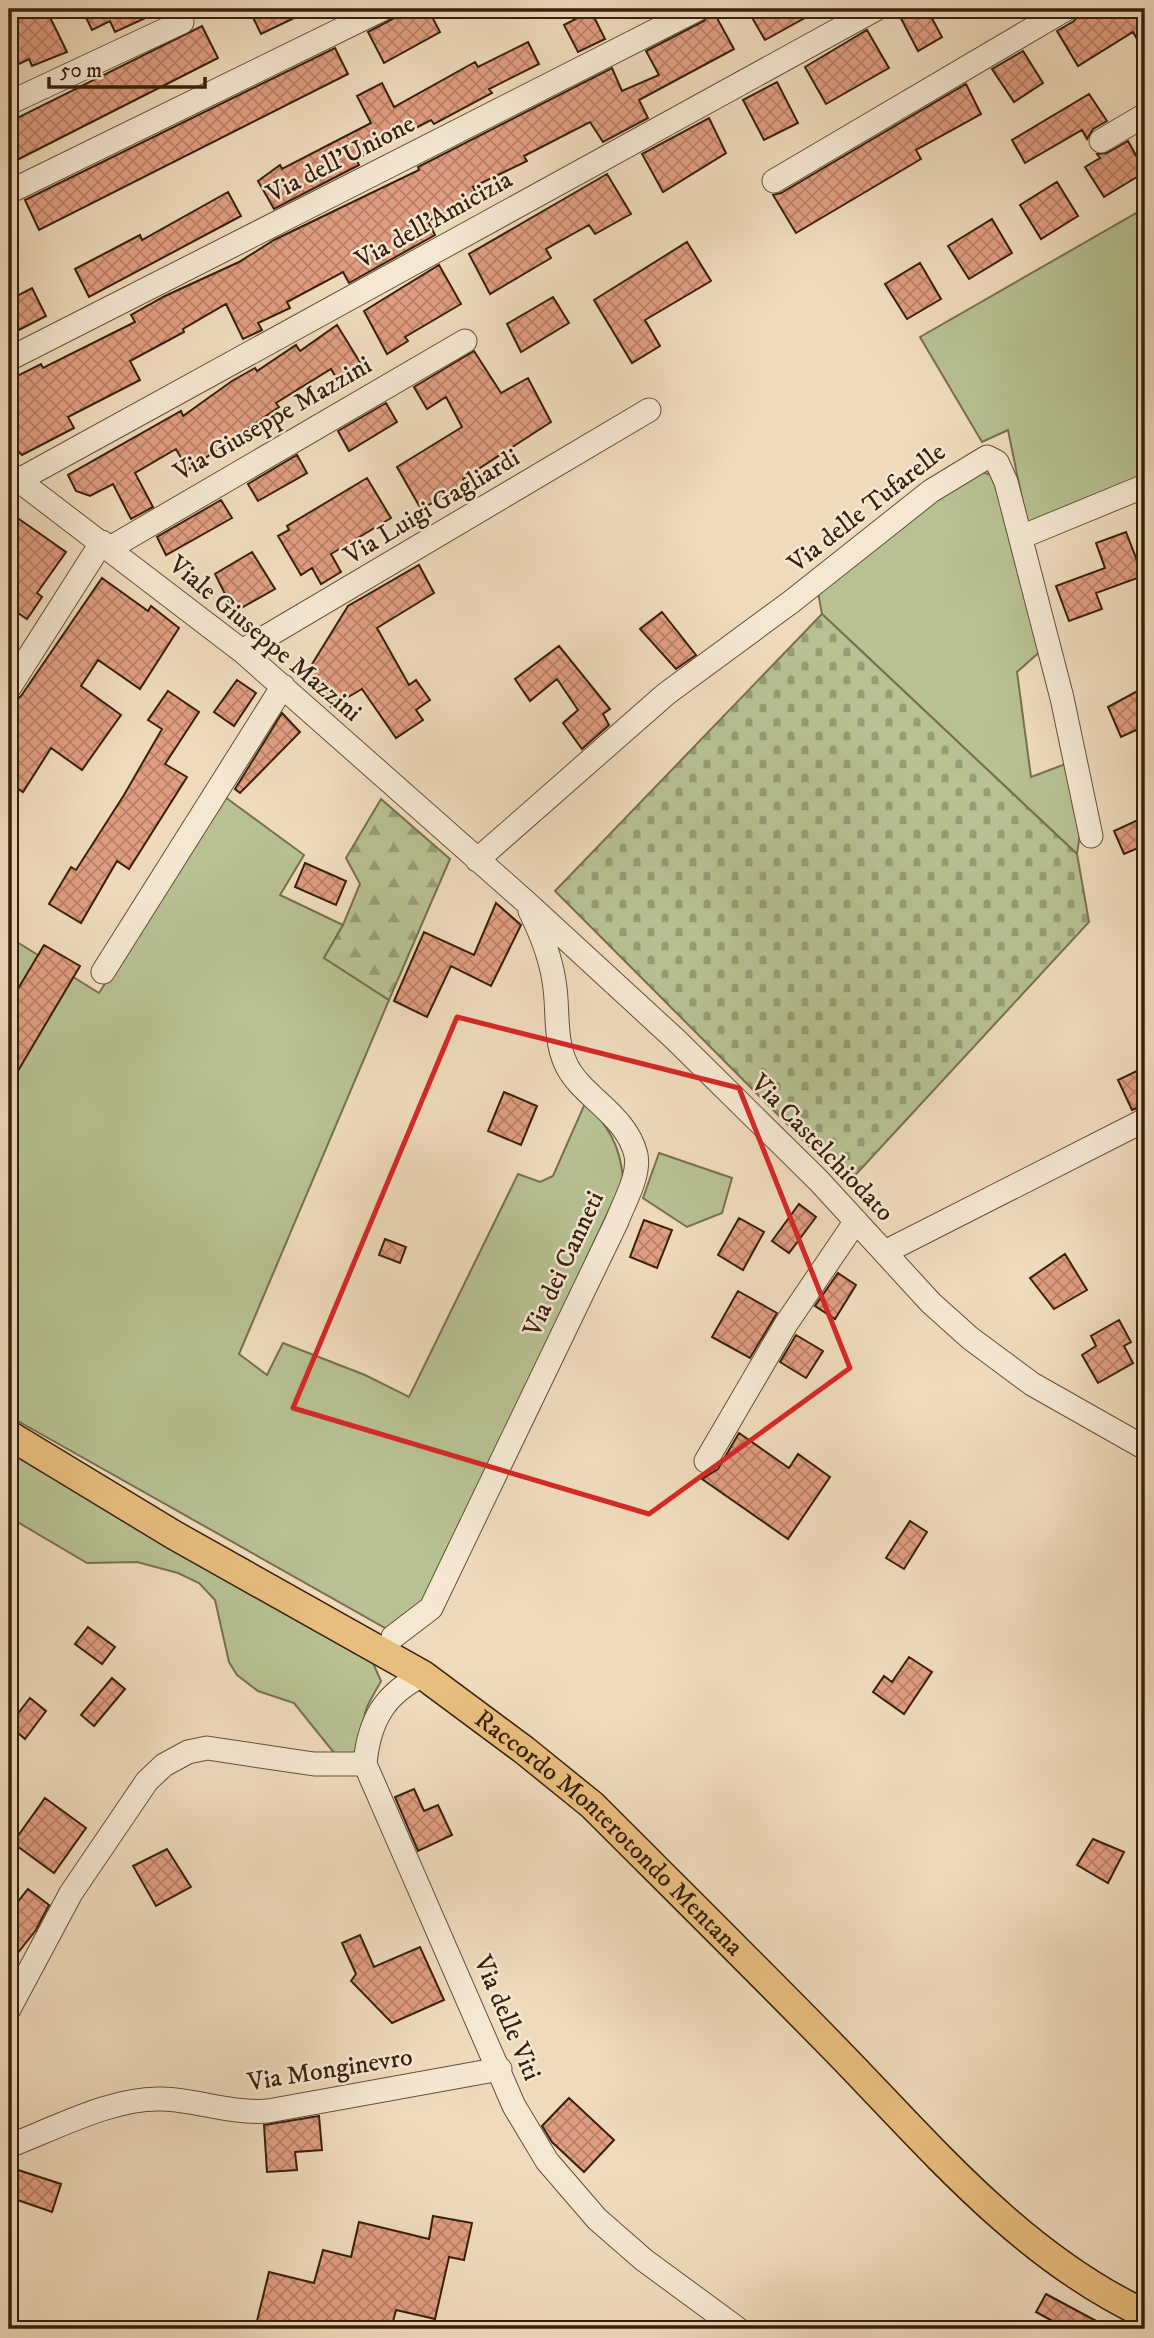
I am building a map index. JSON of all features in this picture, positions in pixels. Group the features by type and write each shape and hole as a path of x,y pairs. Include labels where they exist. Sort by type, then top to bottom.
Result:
{"main road":[{"name":"Raccordo Monterotondo Mentana","path":"9,1434 174,1535 423,1675 524,1750 592,1805 979,2198 1066,2266 1105,2293 1145,2314"}],"street":[{"path":"9,192 383,9"},
{"name":"Via dell'Unione","path":"9,359 698,9"},
{"name":"Via dell'Amicizia","path":"14,477 876,9"},
{"path":"774,181 1066,9"},
{"path":"9,103 182,22"},
{"path":"1101,141 1145,114"},
{"name":"Via Giuseppe Mazzini","path":"106,545 466,341"},
{"name":"Via Luigi Gagliardi","path":"243,651 649,410"},
{"name":"Via delle Tufarelle","path":"477,860 666,694 791,602 922,497 973,462 987,457 997,461 1003,472 1021,537 1062,698 1091,836"},
{"name":"Viale Giuseppe Mazzini","path":"14,477 243,651 477,860"},
{"path":"1021,537 1145,486"},
{"path":"9,688 106,545"},
{"path":"103,972 283,686"},
{"name":"Via Castelchiodato","path":"477,860 676,1040 819,1181 941,1313 991,1355 1032,1384 1145,1448"},
{"name":"Via dei Canneti","path":"393,1636 431,1608 617,1221 636,1170 634,1150 623,1128 575,1078 563,1059 552,972 540,931 526,902"},
{"path":"885,1252 1145,1121"},
{"path":"706,1461 786,1324 856,1221"},
{"path":"9,2009 67,1899 147,1781 164,1765 188,1752 207,1748 314,1764 365,1764 369,1732 379,1710 399,1689 423,1675"},
{"name":"Via delle Viti","path":"365,1764 528,2131 565,2185 597,2219 645,2260 738,2329"},
{"name":"Via Monginevro","path":"9,2146 115,2106 142,2100 168,2099 237,2112 268,2111 499,2069"}],"highlighted area":[{"path":"457,1017 739,1088 850,1368 649,1514 293,1408"}],"green space":[{"path":"1145,208 1145,475 1027,523 1008,430 982,442 920,337"},
{"path":"974,471 994,475 1043,649 1017,672 1031,777 1068,763 1081,827 1077,854 822,614 818,592"},
{"path":"822,614 1077,854 1089,922 847,1184 555,891"},
{"path":"225,797 304,855 280,895 343,925 324,958 389,1000 239,1354 267,1375 283,1343 365,1375 409,1397 518,1174 540,1182 553,1176 586,1101 612,1138 622,1168 623,1180 424,1607 387,1629 9,1416 9,937 99,993"},
{"path":"381,799 450,859 389,1000 324,958 343,925 360,884 346,858"},
{"path":"659,1153 732,1178 722,1213 687,1227 643,1198"},
{"path":"9,1452 359,1650 373,1663 381,1681 366,1709 361,1742 355,1752 350,1756 335,1754 294,1703 258,1691 237,1675 229,1662 215,1600 199,1583 178,1573 137,1562 87,1563 9,1517"}],"building":[{"path":"9,9 46,9 67,52 32,66 29,59 9,69"},
{"path":"82,9 165,9 115,32 110,21 92,30"},
{"path":"249,9 313,9 261,34"},
{"path":"411,9 428,9 440,32 384,63 368,32"},
{"path":"712,9 734,49 639,100 648,118 603,142 590,122 524,156 527,161 473,187 478,196 428,221 435,235 349,283 343,272 287,302 290,308 258,323 262,330 243,339 226,304 183,329 184,332 130,361 140,380 68,417 74,428 22,455 9,442 9,380 41,364 43,368 135,322 131,315 165,296 239,262 274,240 419,170 418,167 612,68 622,91 659,75 646,51 704,21"},
{"path":"747,9 821,9 765,40"},
{"path":"896,9 927,9 942,37 918,51"},
{"path":"1083,9 1145,9 1145,53 1133,32 1078,66 1057,31 1074,21"},
{"path":"591,11 605,39 578,52 564,25"},
{"path":"202,26 218,58 9,164 9,122"},
{"path":"867,30 889,68 826,104 805,67"},
{"path":"528,42 539,64 489,89 492,93 434,124 431,120 356,159 359,165 274,209 258,181 280,165 282,169 371,123 357,96 382,83 394,107 475,62 478,67"},
{"path":"335,48 348,74 39,230 25,200"},
{"path":"1023,51 1043,83 1014,102 992,69"},
{"path":"777,82 798,123 764,140 743,100"},
{"path":"966,84 981,114 916,150 921,159 796,233 773,195 781,193"},
{"path":"1089,94 1107,121 1093,129 1087,139 1082,130 1025,163 1012,140"},
{"path":"709,118 726,153 663,192 642,154"},
{"path":"1128,141 1145,172 1104,197 1085,167 1100,158 1097,154 1107,153"},
{"path":"607,174 631,214 595,234 589,225 546,249 551,258 490,294 469,254"},
{"path":"1057,182 1078,216 1041,239 1020,205"},
{"path":"228,192 241,216 89,297 75,269 140,235 142,240"},
{"path":"992,219 1012,253 969,279 948,246"},
{"path":"687,242 711,281 645,320 660,346 632,363 594,300"},
{"path":"920,263 941,299 907,319 885,284"},
{"path":"439,265 461,304 405,337 408,341 387,354 364,311"},
{"path":"32,288 46,316 9,335 9,300"},
{"path":"553,297 569,323 521,352 507,324"},
{"path":"337,325 361,364 337,379 331,369 276,403 279,407 188,470 176,449 135,473 153,507 131,519 113,484 90,496 76,491 68,475 181,411 183,416 232,381 255,368 257,371 296,345 300,351"},
{"path":"474,351 501,393 528,378 551,422 463,479 466,485 421,509 397,467 462,427 446,397 427,409 414,387"},
{"path":"386,403 397,422 349,451 338,431"},
{"path":"297,455 307,473 258,501 248,484"},
{"path":"367,478 391,518 331,554 341,572 321,584 312,568 301,575 278,536 289,530 287,526"},
{"path":"221,500 232,518 166,555 157,537"},
{"path":"9,512 66,552 37,593 42,597 27,619 9,607"},
{"path":"1126,532 1143,576 1096,593 1102,609 1069,621 1056,586 1105,568 1096,543"},
{"path":"252,552 275,589 234,612 215,574"},
{"path":"419,565 434,593 377,628 409,685 416,680 430,700 416,710 423,720 396,738 362,689 331,707 309,669 348,606"},
{"path":"102,578 148,611 151,606 179,628 140,689 98,660 81,686 121,715 82,770 51,748 23,792 9,783 9,707 21,696"},
{"path":"662,612 696,655 676,669 640,629"},
{"path":"559,646 610,709 603,714 609,725 582,749 563,723 578,710 557,679 530,701 515,679"},
{"path":"237,680 256,693 234,726 214,712"},
{"path":"1145,687 1145,726 1121,737 1108,707"},
{"path":"168,691 199,712 165,764 187,777 129,869 117,861 81,923 49,904 71,867 76,870 162,729 148,720"},
{"path":"282,713 300,732 240,793 235,789"},
{"path":"1140,819 1145,833 1145,845 1124,854 1114,831"},
{"path":"305,863 346,881 336,905 295,887"},
{"path":"496,903 521,925 491,986 451,966 427,1017 394,1001 424,932 474,955"},
{"path":"44,945 80,966 9,1086 9,1004"},
{"path":"1145,1067 1145,1105 1132,1110 1118,1080"},
{"path":"504,1092 537,1106 521,1145 488,1131"},
{"path":"799,1204 816,1217 789,1253 772,1241"},
{"path":"739,1218 764,1232 743,1270 718,1255"},
{"path":"644,1220 672,1230 657,1268 630,1257"},
{"path":"385,1239 406,1247 400,1263 379,1255"},
{"path":"1065,1254 1087,1290 1054,1309 1030,1278"},
{"path":"838,1273 856,1285 835,1319 815,1306"},
{"path":"738,1291 777,1313 750,1358 712,1337"},
{"path":"1119,1320 1131,1342 1124,1346 1133,1363 1098,1383 1082,1355 1096,1346 1091,1336"},
{"path":"796,1335 823,1351 806,1378 780,1362"},
{"path":"739,1433 789,1468 798,1454 830,1477 788,1539 702,1479 718,1469"},
{"path":"910,1521 927,1532 904,1569 886,1558"},
{"path":"88,1627 115,1647 102,1664 75,1644"},
{"path":"909,1657 932,1672 904,1714 873,1692 884,1676 892,1682"},
{"path":"112,1678 125,1689 94,1726 81,1715"},
{"path":"30,1698 46,1711 25,1739 9,1725"},
{"path":"414,1789 424,1811 438,1805 452,1835 418,1851 395,1797"},
{"path":"45,1798 86,1828 54,1873 13,1843"},
{"path":"1093,1839 1124,1852 1108,1883 1077,1865"},
{"path":"167,1849 191,1887 156,1906 133,1866"},
{"path":"28,1889 49,1905 36,1930 9,1964 9,1913"},
{"path":"360,1935 374,1967 420,1947 444,2000 392,2023 351,1981 356,1974 342,1943"},
{"path":"569,2098 614,2140 584,2172 552,2142 542,2126"},
{"path":"319,2116 322,2150 295,2152 297,2170 267,2172 264,2125"},
{"path":"15,2169 61,2184 52,2212 9,2197"},
{"path":"433,2216 472,2223 464,2260 449,2257 435,2319 396,2310 391,2329 255,2329 269,2272 314,2283 323,2250 351,2257 359,2222 429,2239"},
{"path":"1046,2294 1111,2329 1067,2329 1036,2312"}]}
